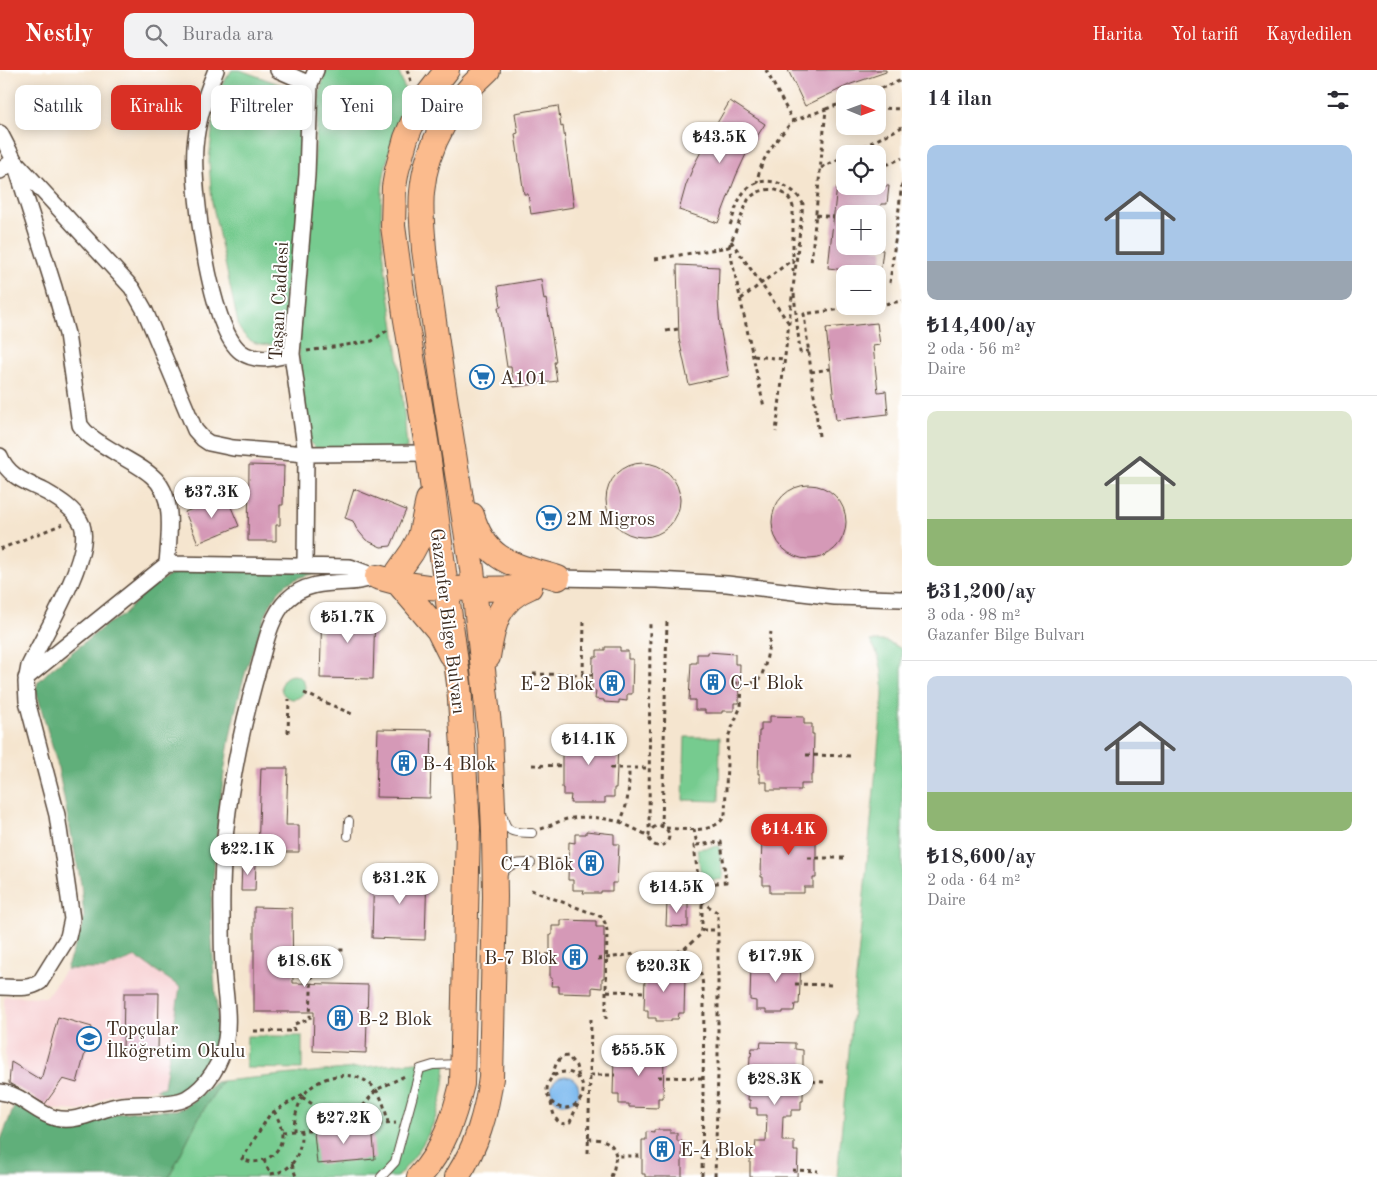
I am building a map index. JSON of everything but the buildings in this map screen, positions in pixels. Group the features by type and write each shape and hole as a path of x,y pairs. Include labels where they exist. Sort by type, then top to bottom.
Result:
{"main road":[{"name":"Gazanfer Bilge Bulvarı","path":"419,1177 437,1152 452,1119 462,1084 464,1064 468,827 459,684 428,453 393,226 394,187 401,153 411,126 426,96 447,70"},
{"path":"488,70 465,92 446,120 429,158 424,174 422,193 424,250 452,446 474,520 487,547 527,578"},
{"name":"Gazanfer Bilge Bulvarı","path":"452,446 473,579 490,734 496,897 492,1044 488,1098 479,1135 458,1177"},
{"path":"391,577 412,552 420,537 432,481"},
{"path":"391,577 445,579 558,578"},
{"path":"391,577 438,630 448,648 459,684"},
{"path":"484,681 492,633 498,615 527,578"}],"street":[{"path":"216,70 207,92 201,116 195,156 197,203 213,293 227,333 235,347 242,353 254,358 267,360 292,354"},
{"path":"278,70 313,77"},
{"name":"Taşan Caddesi","path":"305,565 306,454 292,354 313,77"},
{"path":"0,133 14,160 54,286 67,334 80,425 88,435 151,474 162,488 166,496 169,515 167,564"},
{"path":"14,160 132,288 145,311 195,430 203,439 209,443 234,448 306,454 428,453"},
{"path":"0,172 14,160"},
{"path":"0,456 8,472 57,499 73,511 84,534 79,561 31,660 26,678 27,701 57,815 72,919 68,937 40,982 35,986 0,987"},
{"path":"26,678 167,564 350,567 391,577"},
{"path":"0,1092 15,1095 55,1118 73,1119 82,1118 100,1110 121,1105 185,1100 196,1092 211,1075 223,1052 226,1038 222,914 224,858 232,787 241,734 270,629 282,606 295,594 325,583 391,577"},
{"path":"558,578 665,580 727,584 835,597 902,599"}],"lane":[{"path":"490,734 505,826 514,832 532,833"},
{"path":"348,836 349,821"},
{"path":"493,992 503,873 509,865 531,861"},
{"path":"381,1177 395,1162 420,1069 433,1065 464,1064"}],"path":[{"path":"407,70 412,85"},
{"path":"766,70 792,122"},
{"path":"886,86 902,80"},
{"path":"757,184 763,161 773,144 792,122 836,105"},
{"path":"811,264 826,109"},
{"path":"886,109 902,110"},
{"path":"867,145 902,127"},
{"path":"886,164 902,158"},
{"path":"820,168 836,160"},
{"path":"730,225 743,192 757,184 774,182 783,184 799,196 803,204 776,432"},
{"path":"890,283 902,183"},
{"path":"764,407 728,247 748,200 752,194 765,189 782,192 791,201 793,207 793,287 800,352 809,351"},
{"path":"816,215 834,217"},
{"path":"731,240 789,323"},
{"path":"655,260 728,247"},
{"path":"741,299 793,259"},
{"path":"886,304 902,301"},
{"path":"819,436 804,314 836,310"},
{"path":"292,354 372,340 394,326"},
{"path":"666,331 678,329"},
{"path":"754,356 784,359"},
{"path":"811,372 830,369"},
{"path":"0,549 78,518"},
{"path":"583,674 584,620"},
{"path":"650,621 649,836 654,845 664,846 670,838 664,827 667,621"},
{"path":"734,683 758,680 762,674 771,632"},
{"path":"533,674 592,674"},
{"path":"649,836 653,828 694,829 714,826 722,821 725,815 728,737 741,706 742,683"},
{"path":"304,693 352,714"},
{"path":"288,733 289,700"},
{"path":"806,755 852,756"},
{"path":"532,765 564,766"},
{"path":"610,768 649,768"},
{"path":"620,822 628,798 629,768"},
{"path":"532,833 566,819 577,817 600,818 620,822 649,836"},
{"path":"678,953 695,941 702,930 702,902 694,846 696,846 694,829"},
{"path":"696,846 720,842 726,882 699,885"},
{"path":"808,858 844,858"},
{"path":"531,861 570,860"},
{"path":"531,890 602,917 608,931 606,1019"},
{"path":"702,902 718,913 718,1073 715,1177"},
{"path":"702,930 718,930"},
{"path":"254,1031 294,1031 294,1024 310,1019 312,964 326,950 346,950"},
{"path":"598,959 630,954 678,953 692,958 699,967 704,1003 702,1177"},
{"path":"530,954 552,955"},
{"path":"795,984 833,984"},
{"path":"606,991 644,992"},
{"path":"588,1153 591,1019"},
{"path":"568,1056 573,1062 579,1079 583,1090 570,1122 565,1124 558,1122 547,1094 547,1088 559,1059 568,1056"},
{"path":"346,1127 376,1090 420,1069"},
{"path":"552,1078 563,1072 579,1079"},
{"path":"590,1075 615,1075"},
{"path":"294,1131 294,1121 302,1098 306,1093 317,1083 325,1079 343,1076 360,1078 376,1090 381,1098 388,1123"},
{"path":"658,1077 703,1078"},
{"path":"796,1081 825,1082"},
{"path":"583,1090 590,1090"},
{"path":"274,1112 279,1120 282,1132 281,1143 278,1149 273,1155 264,1160 252,1162 242,1159 270,1114 306,1093"},
{"path":"302,1098 346,1127"},
{"path":"550,1100 558,1107 564,1108 575,1105 579,1101"},
{"path":"282,1132 407,1122"},
{"path":"264,1160 270,1174 284,1170 292,1164 300,1150 301,1130"},
{"path":"588,1139 603,1139 612,1146 616,1156 611,1177"},
{"path":"616,1156 642,1156"},
{"path":"292,1164 296,1177"},
{"path":"792,1170 818,1171"}],"shaded area":[{"name":"Topçular İlköğretim Okulu","path":"136,957 180,987 164,1088 110,1095 82,1111 50,1109 6,1081 4,996 46,997 66,969 105,969"}],"green space":[{"path":"232,70 240,70 282,85 222,85"},
{"path":"326,70 398,70 403,85 402,118 386,166 381,215 383,252 400,373 407,449 315,448 309,442 298,347 320,91"},
{"path":"212,130 303,130 296,243 285,345 253,342 239,328 212,202 209,162"},
{"path":"183,570 326,571 298,578 279,591 272,601 250,657 235,713 224,770 211,901 218,1024 217,1045 210,1063 198,1078 184,1089 166,1095 156,1089 164,1087 180,987 136,957 105,969 66,969 84,917 81,884 57,763 36,690 38,682 50,670 107,624 122,616 150,587"},
{"path":"870,641 886,641 902,649 902,1177 837,1177 883,696 879,660"},
{"path":"288,675 298,675 305,682 305,692 298,699 288,699 281,692 281,682"},
{"path":"685,737 720,737 719,801 683,800"},
{"path":"719,846 723,879 702,882 697,849"},
{"path":"247,1036 302,1036 302,1069 246,1068"},
{"path":"446,1059 443,1093 434,1123 418,1151 397,1177 169,1177 199,1117 222,1081"},
{"path":"222,1081 199,1117 169,1177 0,1177 0,1142 16,1102 52,1124 76,1127 103,1117 121,1113 176,1110 185,1107 216,1082"}],"water":[{"path":"565,1076 575,1080 579,1090 575,1100 565,1104 555,1100 551,1090 555,1080"}],"place":[{"name":"A101","path":"482,377"},
{"name":"2M Migros","path":"549,518"},
{"name":"C-1 Blok","path":"713,682"},
{"name":"E-2 Blok","path":"612,683"},
{"name":"B-4 Blok","path":"404,763"},
{"name":"C-4 Blok","path":"591,863"},
{"name":"B-7 Blok","path":"575,957"},
{"name":"B-2 Blok","path":"340,1018"},
{"name":"Topçular İlköğretim Okulu","path":"89,1039"},
{"name":"E-4 Blok","path":"662,1149"}]}
